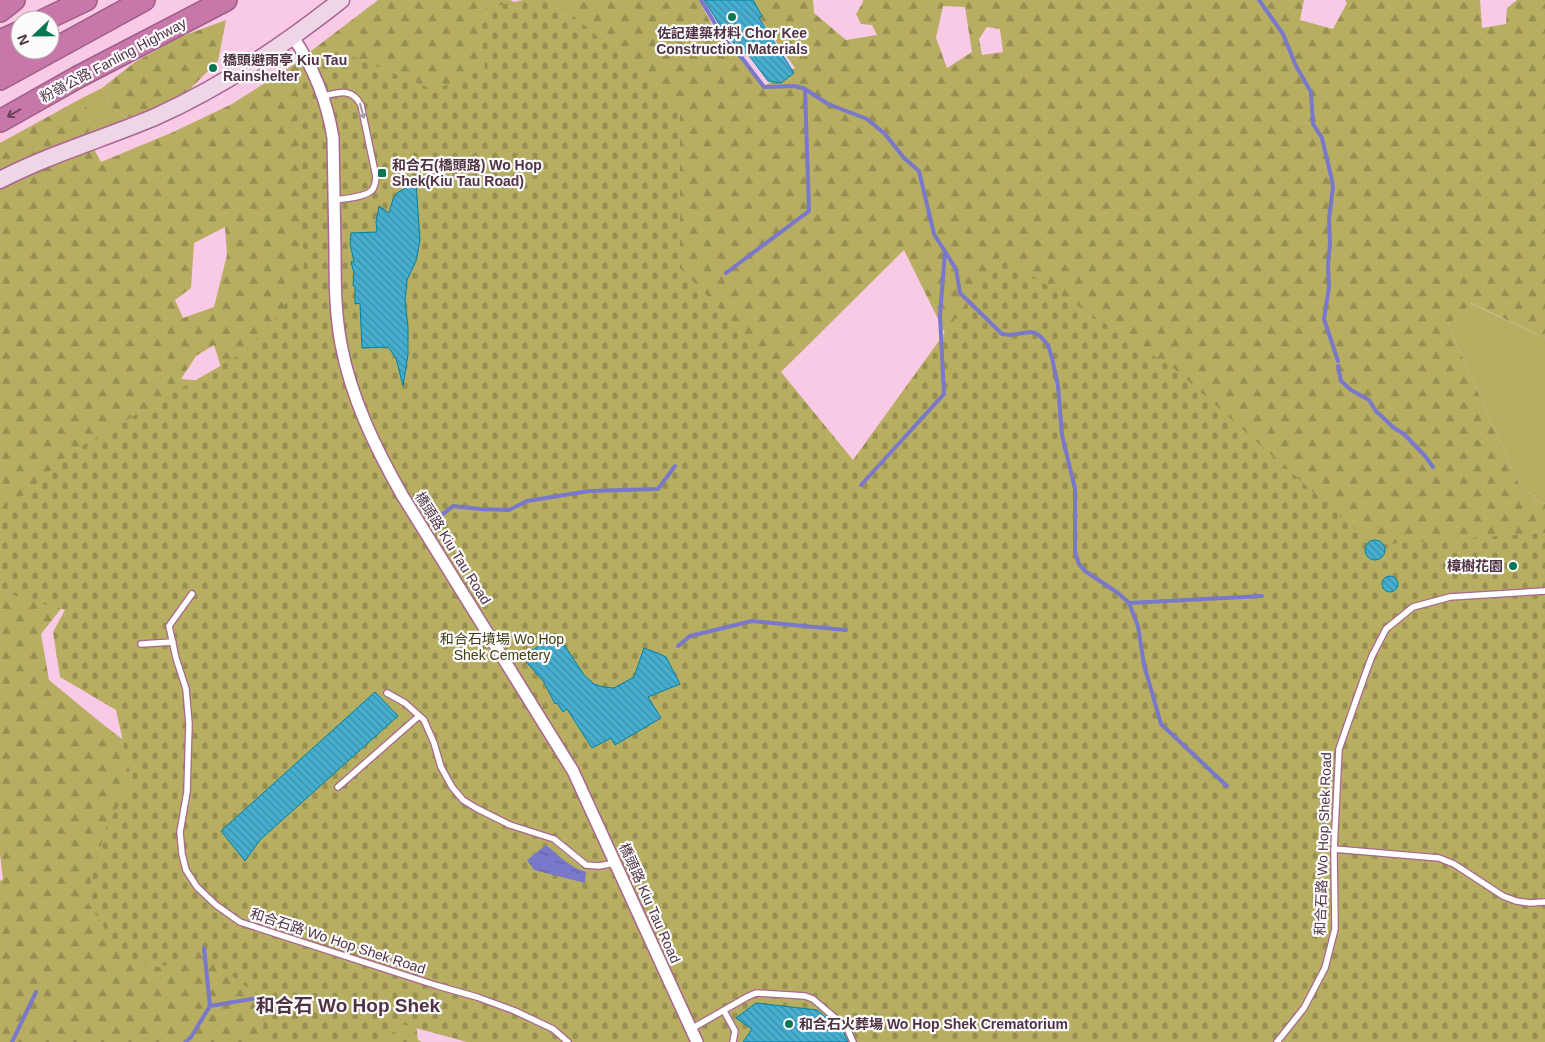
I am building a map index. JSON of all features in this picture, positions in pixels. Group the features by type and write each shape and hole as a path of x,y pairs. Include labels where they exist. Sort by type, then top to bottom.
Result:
{"highway":[{"path":"0,11 14,0"},
{"path":"60,12 86,0"},
{"path":"60,31 128,0"},
{"path":"0,79 144,0"},
{"name":"粉嶺公路 Fanling Highway","path":"0,122 78,77 226,0"}],"main road":[{"path":"0,180 48,157 128,128 182,104 236,75 293,37 341,0"}],"street":[{"name":"橋頭路 Kiu Tau Road","path":"293,37 303,52 324,96 330,117 333,138 335,303 341,344 359,407 369,433 402,495 573,772 697,1042"}],"lane":[{"path":"324,96 340,92 349,93 358,99 361,105 376,176 374,187 370,192 334,200"},
{"name":"和合石路 Wo Hop Shek Road","path":"1276,1042 1304,1008 1325,968 1335,929 1334,849 1339,749 1366,672 1386,629 1413,607 1450,597 1545,591"},
{"name":"和合石路 Wo Hop Shek Road","path":"192,594 170,626 176,658 186,689 189,724 188,792 180,832 182,854 186,870 197,888 216,906 240,922 430,984 477,997 515,1011 554,1029 568,1042"},
{"path":"141,644 173,642"},
{"path":"388,693 424,720 434,743 441,767 452,787 463,800 510,825 554,839 586,865 599,866 615,863"},
{"path":"338,787 419,716"},
{"path":"1334,849 1439,858 1454,864 1503,896 1516,901 1530,903 1545,902"},
{"path":"691,1029 747,997 756,994 805,996 813,999 847,1028 854,1042"},
{"path":"724,1010 735,1032 733,1042"}],"green space":[{"path":"378,0 510,0 520,5 530,0 699,0 719,39 740,58 764,86 795,68 748,0 813,0 814,13 846,40 877,35 872,25 861,24 856,14 863,0 1304,0 1300,20 1333,29 1347,3 1345,0 1480,0 1482,28 1506,24 1507,8 1517,0 1545,0 1545,338 1471,303 1448,325 1518,482 1534,500 1545,504 1545,552 1430,565 980,404 904,250 781,372 308,339 75,591 41,634 49,680 148,759 414,1007 418,1040 422,1042 0,1042 0,881 3,879 0,854 0,143 82,98 90,115 88,138 101,162 171,133 232,104 290,67","holes":["943,6 965,7 972,52 947,68 936,38","987,27 1000,29 1003,52 982,55 979,39","225,227 227,255 214,307 183,318 175,300 191,288 194,243","214,345 226,383 181,379 196,356"]},
{"name":"和合石墳場 Wo Hop Shek Cemetery","path":"523,0 554,0 680,105 680,268 781,372 853,460 1001,255 1177,371 1373,545 1545,533 1545,1042 467,1042 401,1024 383,1042 261,1042 267,1003 193,945 191,957 159,967 123,957 86,899 106,828 132,782 116,710 60,677 53,632 65,610 0,591 0,506 12,505 73,451 241,354 279,315 304,270 297,109 300,76 320,61 342,52 434,90 485,69 479,10"},
{"path":"226,20 218,61 181,98 127,118 112,108 102,88 135,62 180,37"},
{"path":"102,88 112,108 127,118 88,138 82,98"},
{"path":"1470,303 1545,338 1545,504 1534,500 1518,482 1448,325"}],"water":[{"path":"546,845 570,864 586,872 585,883 534,870 527,860"}],"building":[{"path":"704,0 753,0 762,16 759,18 794,73 781,83 768,81 750,57 728,38"},
{"path":"416,184 420,240 416,261 407,280 405,301 408,327 408,355 403,386 396,358 388,347 362,348 360,303 355,304 354,273 351,262 354,261 350,244 351,233 377,232 376,222 379,206 389,213 397,193"},
{"path":"1375,540 1382,543 1385,550 1382,557 1375,560 1368,557 1365,550 1368,543"},
{"path":"1390,576 1396,578 1398,584 1396,590 1390,592 1384,590 1382,584 1384,578"},
{"path":"557,634 584,675 594,684 603,687 614,688 634,677 644,648 666,657 680,684 648,697 661,718 615,745 611,738 592,748 567,709 563,712 557,703 555,704 544,682 522,657"},
{"path":"375,692 398,716 260,840 245,861 221,831"},
{"name":"和合石火葬場 Wo Hop Shek Crematorium","path":"756,1003 817,1010 843,1031 848,1042 743,1042 752,1029 736,1018"}],"waterway":[{"path":"701,0 724,39 742,58 764,87 795,86 805,89 828,104 867,119 885,134 904,158 919,171 934,234 956,269 960,293 1002,334 1035,333 1048,345 1058,386 1062,435 1075,489 1075,552 1079,564 1085,571 1118,593 1129,603 1138,626 1144,665 1161,724 1227,786"},
{"path":"1259,0 1283,34 1296,66 1311,92 1313,124 1322,138 1331,176 1333,187 1329,219 1329,287 1324,319 1338,361"},
{"path":"726,273 809,211 805,89"},
{"path":"861,485 944,394 940,316 945,251"},
{"path":"1338,366 1341,381 1351,390 1369,400 1376,411 1394,428 1404,434 1433,467"},
{"path":"433,522 453,506 509,510 527,501 589,491 658,489 675,466"},
{"path":"1129,603 1262,596"},
{"path":"678,646 690,636 752,621 846,630"},
{"path":"204,948 210,1006"},
{"path":"12,1042 36,992"},
{"path":"186,1042 210,1006 257,998"}],"place":[{"name":"佐記建築材料 Chor Kee Construction Materials","path":"732,17"},
{"name":"橋頭避雨亭 Kiu Tau Rainshelter","path":"213,68"},
{"name":"和合石(橋頭路) Wo Hop Shek(Kiu Tau Road)","path":"382,173"},
{"name":"樟樹花園","path":"1513,566"},
{"name":"和合石火葬場 Wo Hop Shek Crematorium","path":"789,1024"}],"district":[{"name":"和合石 Wo Hop Shek","path":"348,1005"}]}
